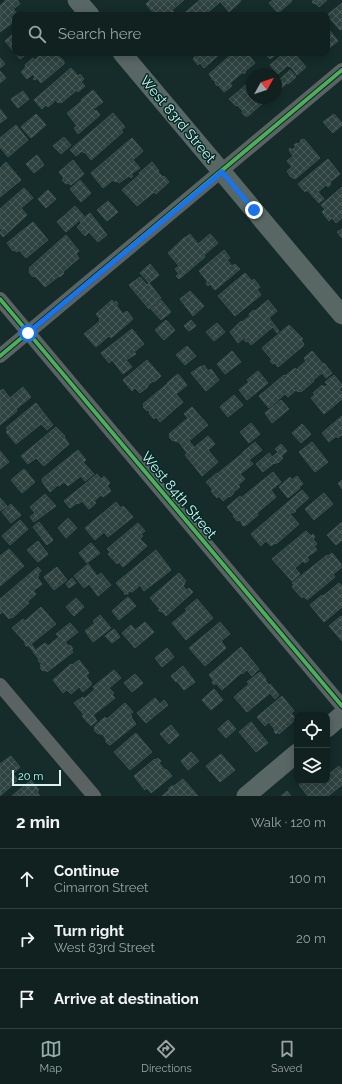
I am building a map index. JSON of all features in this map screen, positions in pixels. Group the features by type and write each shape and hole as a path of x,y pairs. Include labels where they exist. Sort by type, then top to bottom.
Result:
{"street":[{"path":"77,0 87,12"},
{"name":"West 83rd Street","path":"125,56 342,314"},
{"path":"0,356 222,172 342,70"},
{"name":"West 84th Street","path":"0,299 342,706"},
{"path":"0,685 94,796"},
{"path":"330,725 342,715"},
{"path":"246,796 294,756"}],"building":[{"path":"6,0 17,0 20,4 13,9 16,12 12,12 12,23 0,32 0,6"},
{"path":"150,0 184,0 172,10 174,12 153,12 146,4"},
{"path":"200,0 218,0 220,2 208,12 186,12"},
{"path":"219,0 239,0 241,1 229,12"},
{"path":"273,0 292,1 279,12 277,12 269,3"},
{"path":"313,0 327,0 319,7 312,2"},
{"path":"342,3 342,29 340,30 330,18 330,13"},
{"path":"330,31 338,41 330,48"},
{"path":"12,35 12,49 5,41"},
{"path":"39,56 58,56 64,61 64,64 41,83 37,78 35,80 33,79 35,77 33,74 27,79 21,72 26,67 25,65 33,58 35,60"},
{"path":"194,56 218,56 204,68 200,63 198,65 193,59"},
{"path":"230,56 249,56 255,63 249,68 246,68 246,72 244,74 243,72 230,83 232,86 224,92 209,74"},
{"path":"280,56 297,56 306,67 297,75 288,65 282,70 282,68 273,68 270,65"},
{"path":"0,58 5,64 0,68"},
{"path":"71,68 78,76 80,74 84,79 81,82 85,86 78,92 77,90 61,103 58,103 54,99 54,102 48,107 46,105 42,109 34,100"},
{"path":"290,70 296,77 282,88 282,77"},
{"path":"0,71 6,78 0,83"},
{"path":"246,85 246,104 262,104 248,116 245,116 242,113 243,111 229,99"},
{"path":"93,90 103,102 93,109 100,115 78,134 74,128 77,126 67,113"},
{"path":"23,91 29,99 18,108 11,99"},
{"path":"0,109 7,118 0,123"},
{"path":"113,113 125,127 121,130 123,132 91,160 85,152 84,153 82,151 76,156 70,150"},
{"path":"36,114 46,125 31,138 21,127"},
{"path":"334,114 342,125 333,133 323,122"},
{"path":"16,125 28,140 8,157 0,147 0,138"},
{"path":"64,137 71,145 61,154 53,146"},
{"path":"132,138 143,151 133,160 140,168 131,174 133,176 131,178 129,176 119,183 113,180 103,188 91,173"},
{"path":"304,139 320,158 295,179 290,176 287,171 292,167 287,161 293,156 289,150 290,148 292,150 296,146 294,145 301,142 300,141"},
{"path":"37,155 44,165 34,173 26,164"},
{"path":"328,159 340,174 330,182 331,184 328,187 326,185 318,192 324,199 319,203 307,190 305,192 298,184"},
{"path":"73,160 84,174 71,185 68,183 66,184 62,180 64,178 59,172"},
{"path":"6,162 21,180 0,197 0,168"},
{"path":"152,162 159,171 158,172 169,182 156,194 154,192 137,206 122,190"},
{"path":"80,180 91,193 81,202 70,189"},
{"path":"342,187 342,218 336,223 332,218 329,221 322,212 325,209 321,205"},
{"path":"24,188 33,198 21,208 27,215 3,237 0,233 2,230 0,228 0,209"},
{"path":"48,190 56,199 46,208 38,199"},
{"path":"108,201 118,212 107,221 97,210"},
{"path":"75,206 84,216 66,232 57,222"},
{"path":"90,213 107,235 98,242 89,232 85,236 77,227 81,223 80,221"},
{"path":"33,222 48,240 26,258 19,250 17,252 14,250 13,251 7,243"},
{"path":"342,229 342,238 337,232"},
{"path":"190,234 198,244 210,234 218,243 204,255 205,257 179,279 176,276 179,274 175,269 179,266 168,253"},
{"path":"66,235 79,251 76,254 79,258 63,272 64,273 60,277 59,276 45,287 36,277 32,276 29,272 29,268"},
{"path":"224,250 230,258 227,260 232,266 235,264 240,269 215,290 210,284 208,286 206,283 208,282 199,271"},
{"path":"150,264 159,275 149,283 140,273"},
{"path":"245,273 252,281 254,279 260,287 257,289 261,295 235,316 218,296"},
{"path":"140,277 147,285 149,283 161,298 149,309 129,285"},
{"path":"190,291 204,306 193,316 180,299"},
{"path":"112,300 114,303 116,301 118,304 116,305 123,314 127,311 133,319 111,338 109,336 96,347 84,334 100,321 96,314"},
{"path":"161,300 171,312 161,320 151,309"},
{"path":"268,300 277,311 269,318 279,331 277,333 273,327 251,345 248,341 246,342 244,340 246,339 245,337 238,343 230,332 241,321 242,322 250,316 249,314"},
{"path":"166,320 175,330 164,340 155,330"},
{"path":"191,320 196,326 189,331 184,326"},
{"path":"217,323 225,332 214,341 206,332"},
{"path":"289,325 303,339 301,340 304,344 278,367 275,363 273,364 270,361 272,360 262,348"},
{"path":"132,329 144,344 134,352 136,354 126,360 132,367 123,374 112,360 109,363 101,353"},
{"path":"187,346 196,356 185,365 176,355"},
{"path":"232,351 241,362 225,374 217,364"},
{"path":"312,351 332,373 326,378 322,373 301,392 296,390 288,397 285,394 269,408 259,396 284,375 285,376 295,368 296,370 306,361 304,358"},
{"path":"147,360 161,376 140,393 135,388 132,391 123,380"},
{"path":"204,365 208,371 211,369 219,380 206,391 191,373"},
{"path":"258,371 268,383 247,400 239,390 249,382 247,380"},
{"path":"178,374 187,385 176,394 167,383"},
{"path":"334,375 342,385 339,389 342,392 342,399 324,414 311,398 315,395 313,393 322,385 324,387 328,385 325,382"},
{"path":"167,384 183,402 160,422 156,417 154,419 149,413 150,412 143,407 143,404"},
{"path":"23,387 31,397 0,425 0,391 3,389 10,398"},
{"path":"234,395 243,405 228,417 220,407"},
{"path":"281,400 289,409 272,423 265,413"},
{"path":"36,403 53,425 47,430 41,424 16,444 6,432 8,430 6,428"},
{"path":"192,407 208,425 189,441 194,447 187,453 178,441 173,441 169,437 169,434 188,418 184,414"},
{"path":"342,416 342,436 341,435 338,438 336,436 329,442 322,433"},
{"path":"251,423 260,434 249,443 240,432"},
{"path":"302,424 311,434 301,443 292,433"},
{"path":"56,427 65,436 64,437 69,444 44,466 36,458 28,464 21,456"},
{"path":"208,436 215,444 208,450 218,462 202,476 185,455"},
{"path":"255,442 262,450 249,460 253,464 240,474 245,479 238,485 240,487 233,492 234,493 230,497 229,496 223,501 219,496 217,498 211,491 213,490 206,482"},
{"path":"312,442 328,462 315,472 299,452"},
{"path":"281,444 287,451 281,456 283,458 278,463 274,463 263,472 256,464 269,453 272,457 278,452 275,449"},
{"path":"78,450 86,460 83,462 94,474 85,481 81,476 68,486 64,482 50,492 43,483 42,479"},
{"path":"0,451 9,462 0,469"},
{"path":"24,469 35,482 22,493 11,480"},
{"path":"273,472 281,482 271,490 276,497 257,513 258,515 243,526 241,520 237,521 227,507 240,496 241,498"},
{"path":"97,474 101,479 104,476 110,483 107,486 111,491 103,497 101,495 94,501 96,503 89,509 82,501 70,508 64,501"},
{"path":"297,476 303,484 288,498 279,487 290,477 292,480"},
{"path":"342,480 342,489 338,483"},
{"path":"302,490 309,498 295,510 296,511 290,514 299,524 276,544 275,543 271,546 266,541 261,546 251,534"},
{"path":"324,493 333,504 314,520 305,509"},
{"path":"45,494 56,506 34,522 30,517 35,513 30,507"},
{"path":"0,498 7,506 0,511"},
{"path":"116,502 121,508 123,506 133,517 108,537 104,532 95,540 85,528"},
{"path":"11,504 21,515 11,523 2,512"},
{"path":"68,518 77,528 66,538 58,528"},
{"path":"20,520 28,529 10,545 2,536"},
{"path":"39,522 53,540 47,545 33,527"},
{"path":"342,522 342,540 336,545 327,535"},
{"path":"138,523 145,531 141,534 143,536 140,539 147,546 123,567 119,562 117,564 108,554 110,552 107,549"},
{"path":"306,531 311,536 313,534 315,537 313,539 317,544 314,546 317,550 307,557 309,560 305,563 303,561 295,568 300,574 292,581 272,559"},
{"path":"38,541 48,554 38,562 27,550"},
{"path":"91,543 100,553 87,563 79,553"},
{"path":"9,549 24,566 0,586 0,556"},
{"path":"156,550 171,570 144,591 140,585 132,592 128,591 128,594 124,594 125,591 123,591 116,583"},
{"path":"332,553 341,564 341,568 333,574 335,577 308,599 304,596 302,598 292,587 294,585 292,583 327,555 328,556"},
{"path":"88,564 97,576 101,573 111,585 98,596 89,584 84,588 74,576"},
{"path":"38,567 41,571 37,577 42,584 33,591 36,594 27,602 29,603 12,618 11,617 9,619 3,612 0,614 0,599"},
{"path":"57,567 67,580 54,590 44,577"},
{"path":"179,573 186,581 183,586 186,590 189,588 193,592 166,616 162,611 161,612 158,610 160,609 150,598"},
{"path":"72,578 76,583 69,588 66,584"},
{"path":"339,583 342,586 342,607 324,622 310,605"},
{"path":"128,597 136,606 119,620 112,611"},
{"path":"76,598 84,607 74,616 66,607"},
{"path":"197,599 213,618 186,640 172,623 187,611 185,609"},
{"path":"41,607 56,624 31,644 35,649 33,651 29,646 26,646 25,642 12,628 23,619 25,621"},
{"path":"100,615 111,628 93,642 85,631 95,623 93,621"},
{"path":"341,616 342,618 342,641 329,626"},
{"path":"145,622 154,632 135,648 122,633 131,625 135,630"},
{"path":"220,622 230,634 221,641 226,648 205,666 189,648"},
{"path":"70,623 78,632 65,642 69,646 70,645 73,652 47,672 45,670 43,671 40,668 42,667 40,665 42,663 40,663 38,660 39,659 33,652 45,643 48,646 59,637 56,634"},
{"path":"114,629 120,637 112,643 105,636"},
{"path":"241,647 259,669 252,676 247,670 242,674 241,673 222,690 216,683 214,685 212,682 214,681 209,675"},
{"path":"167,648 174,657 162,667 155,658"},
{"path":"79,660 89,673 86,676 92,684 83,692 79,687 71,694 67,690 63,693 53,680 71,664 72,665"},
{"path":"183,666 195,682 184,690 171,676"},
{"path":"114,670 121,678 109,688 114,693 112,695 115,698 93,715 97,721 91,726 82,716 84,715 74,703 83,697 84,699 95,689 93,687"},
{"path":"260,672 269,685 270,684 279,695 275,699 270,693 247,712 234,697 249,684 247,682"},
{"path":"135,674 143,683 132,692 124,683"},
{"path":"214,689 223,700 211,710 202,700"},
{"path":"282,696 294,711 291,713 294,717 294,721 279,734 278,732 276,734 269,722 265,726 257,717"},
{"path":"155,698 160,704 164,700 168,705 146,723 137,713"},
{"path":"125,703 133,712 130,714 136,724 110,745 106,742 106,739 102,734 98,734 94,730 94,727 105,717 107,719"},
{"path":"228,720 236,729 226,738 218,729"},
{"path":"251,722 268,743 256,752 239,732"},
{"path":"171,725 179,735 169,744 160,734"},
{"path":"136,733 152,752 130,770 114,752"},
{"path":"191,752 199,761 188,770 181,761"},
{"path":"221,754 235,770 220,782 206,766"},
{"path":"11,756 20,767 13,774 18,780 0,796 0,764"},
{"path":"158,758 161,761 159,763 172,776 151,793 147,788 145,790 134,776"},
{"path":"339,766 342,770 342,785 328,796 308,796 299,785 330,784 330,773"},
{"path":"183,779 198,796 162,796 169,790 169,788"},
{"path":"31,780 39,790 37,792 40,796 12,796"},
{"path":"287,791 291,796 281,796"}],"cycle path":[{"path":"0,356 342,70"},
{"path":"0,299 342,706"}],"route":[{"path":"28,333 222,172 254,210"}]}
